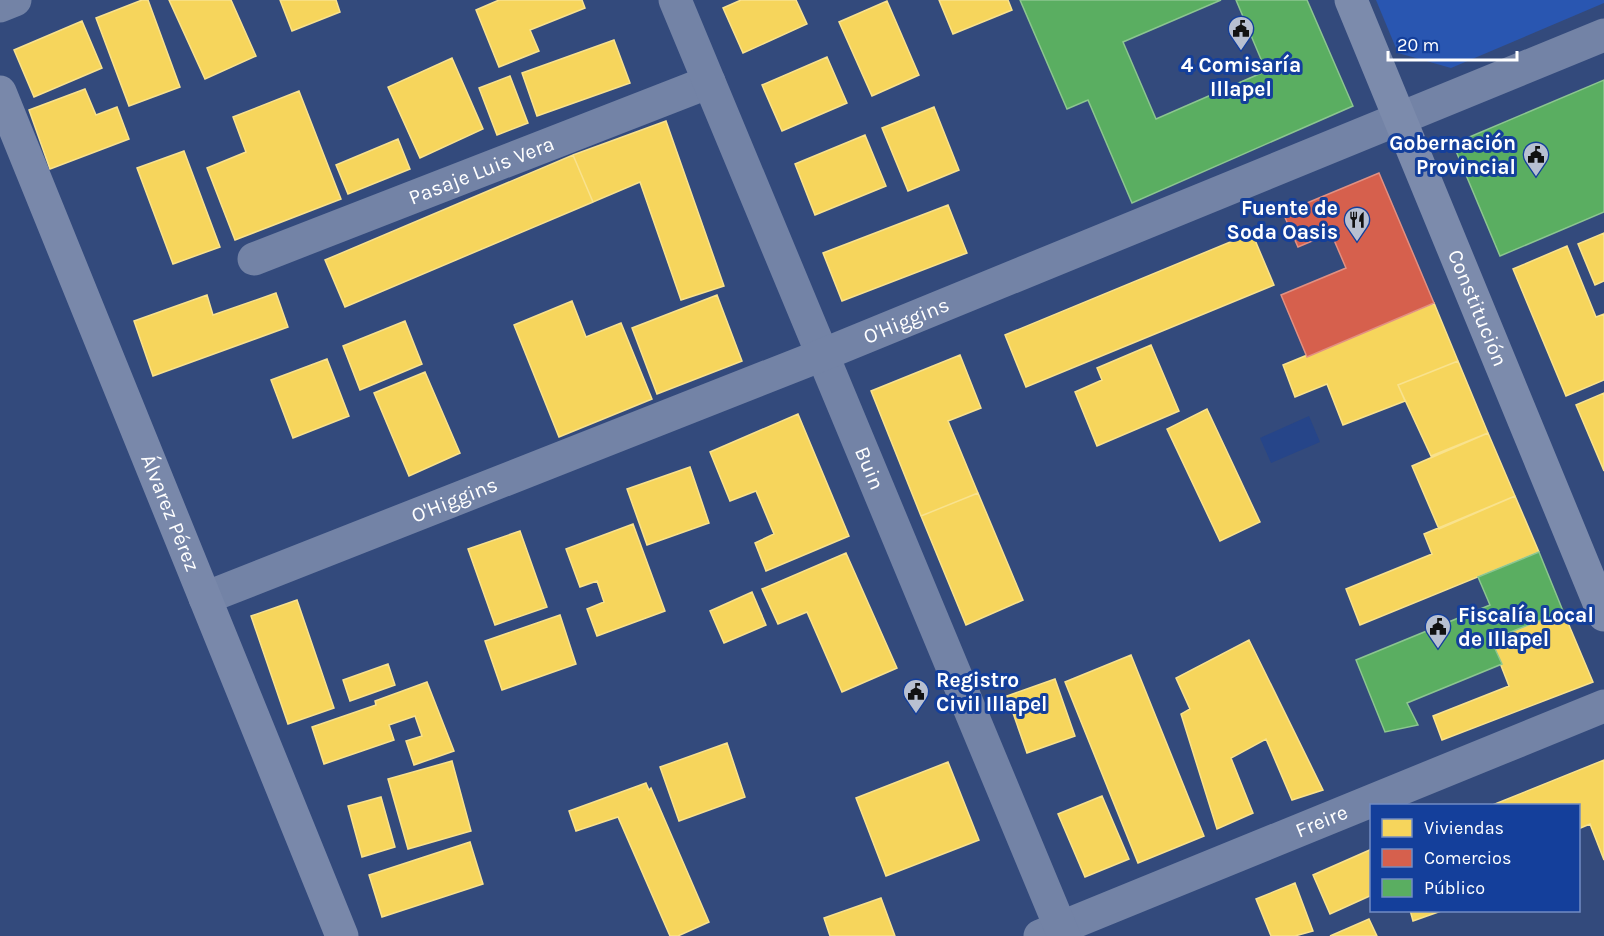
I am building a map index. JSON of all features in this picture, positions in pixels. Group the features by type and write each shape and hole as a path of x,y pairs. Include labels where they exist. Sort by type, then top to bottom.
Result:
{"main road":[{"name":"Constitución","path":"1351,0 1604,615"},
{"name":"Álvarez Pérez","path":"0,92 342,936"}],"street":[{"path":"0,6 15,0"},
{"name":"Buin","path":"675,0 822,355 1054,933"},
{"name":"O'Higgins","path":"205,598 822,355 1604,35"},
{"name":"Pasaje Luis Vera","path":"254,259 709,82"},
{"name":"Freire","path":"1054,933 1604,706"}],"shaded area":[{"path":"1376,0 1604,0 1604,3 1451,68 1398,53"},
{"path":"1309,416 1320,442 1271,463 1260,438"}],"building: Viviendas":[{"path":"142,0 148,0 180,87 129,106 96,18"},
{"path":"169,0 231,0 256,56 205,79"},
{"path":"280,0 336,0 340,12 292,31"},
{"path":"499,0 582,0 585,8 530,30 539,51 499,67 476,10"},
{"path":"741,0 796,0 807,24 743,53 723,8"},
{"path":"939,0 1008,0 1012,10 953,34"},
{"path":"887,1 919,75 872,96 839,22"},
{"path":"82,21 102,68 34,97 14,50"},
{"path":"614,40 630,83 537,116 522,73"},
{"path":"827,57 847,103 782,131 762,85"},
{"path":"452,58 483,129 420,158 388,87"},
{"path":"510,76 528,123 497,135 479,88"},
{"path":"85,89 96,115 117,107 129,139 50,169 29,110"},
{"path":"299,91 341,199 235,240 207,168 246,152 233,117"},
{"path":"934,107 959,170 908,191 882,128"},
{"path":"666,121 724,286 681,300 640,182 593,202 573,155"},
{"path":"865,135 886,186 815,215 795,164"},
{"path":"398,139 410,169 348,194 336,165"},
{"path":"184,151 220,247 173,264 137,168"},
{"path":"573,155 593,202 345,307 325,260"},
{"path":"948,205 967,253 842,301 823,253"},
{"path":"1252,233 1274,285 1026,387 1005,335"},
{"path":"1604,233 1604,281 1595,285 1578,244"},
{"path":"1567,246 1596,317 1604,314 1604,380 1566,396 1513,269"},
{"path":"276,293 288,327 153,376 134,321 207,295 213,315"},
{"path":"717,295 742,361 657,394 632,328"},
{"path":"572,301 586,337 621,323 652,399 559,437 514,325"},
{"path":"1434,303 1458,361 1398,385 1405,401 1343,425 1327,384 1295,397 1283,365"},
{"path":"405,321 422,364 360,390 343,346"},
{"path":"1151,345 1179,411 1097,446 1075,392 1102,380 1097,368"},
{"path":"960,355 981,408 948,421 978,493 921,516 871,391"},
{"path":"327,359 349,416 293,438 271,380"},
{"path":"1458,361 1488,433 1431,456 1398,385"},
{"path":"425,372 460,453 409,476 374,393"},
{"path":"1604,393 1604,471 1576,405"},
{"path":"1207,409 1260,522 1220,541 1167,429"},
{"path":"798,414 849,536 766,571 755,543 774,534 756,491 730,501 710,452"},
{"path":"1488,433 1515,496 1439,529 1412,466"},
{"path":"690,467 709,523 647,545 627,489"},
{"path":"978,493 1023,600 966,625 921,516"},
{"path":"1515,496 1539,552 1360,625 1346,589 1432,554 1424,534"},
{"path":"633,524 665,611 597,636 587,609 604,602 597,581 580,587 566,549"},
{"path":"520,531 547,607 495,625 468,549"},
{"path":"846,553 897,668 842,692 807,612 778,624 762,589"},
{"path":"752,592 766,625 724,643 710,611"},
{"path":"297,600 334,708 288,724 251,616"},
{"path":"1563,611 1593,682 1442,740 1433,716 1509,686 1491,640"},
{"path":"560,615 576,664 502,690 485,641"},
{"path":"1249,640 1323,790 1292,800 1266,739 1231,758 1253,813 1217,829 1181,714 1190,709 1176,678"},
{"path":"1131,655 1204,836 1138,863 1065,682"},
{"path":"388,664 395,685 350,701 343,680"},
{"path":"1055,679 1075,736 1027,753 1007,696"},
{"path":"427,682 454,751 414,765 406,741 422,736 415,716 389,725 394,740 324,764 312,727 376,705 375,701"},
{"path":"727,743 745,797 679,821 660,767"},
{"path":"1604,760 1604,860 1590,824 1580,828 1580,804 1495,804"},
{"path":"452,761 471,831 408,849 388,779"},
{"path":"948,762 979,840 886,876 856,798"},
{"path":"646,783 649,790 651,788 709,922 678,936 670,936 618,817 576,831 569,811"},
{"path":"1102,796 1129,859 1085,877 1058,814"},
{"path":"381,797 395,847 362,857 348,806"},
{"path":"470,842 483,884 382,917 369,875"},
{"path":"1370,850 1370,896 1330,914 1313,875"},
{"path":"1295,883 1313,931 1295,936 1271,936 1256,899"},
{"path":"881,898 895,936 830,936 824,918"},
{"path":"1411,912 1438,912 1413,921"},
{"path":"1369,919 1377,936 1330,936"}],"building: Comercios":[{"path":"1379,173 1434,303 1307,357 1281,295 1346,268 1331,233 1298,247 1283,213"}],"building: Público":[{"path":"1020,0 1221,0 1123,42 1156,119 1266,71 1236,0 1307,0 1353,106 1132,203 1088,100 1067,109"},
{"name":"Gobernación Provincial","path":"1604,80 1604,212 1500,256 1453,144"},
{"name":"Fiscalía Local de Illapel","path":"1539,552 1563,611 1491,640 1502,664 1407,703 1418,725 1385,732 1356,660 1490,605 1478,577"}],"place":[{"name":"4 Comisaría Illapel","path":"1241,52"},
{"name":"Gobernación Provincial","path":"1536,178"},
{"name":"Fuente de Soda Oasis","path":"1357,243"},
{"name":"Fiscalía Local de Illapel","path":"1438,650"},
{"name":"Registro Civil Illapel","path":"916,715"}]}
